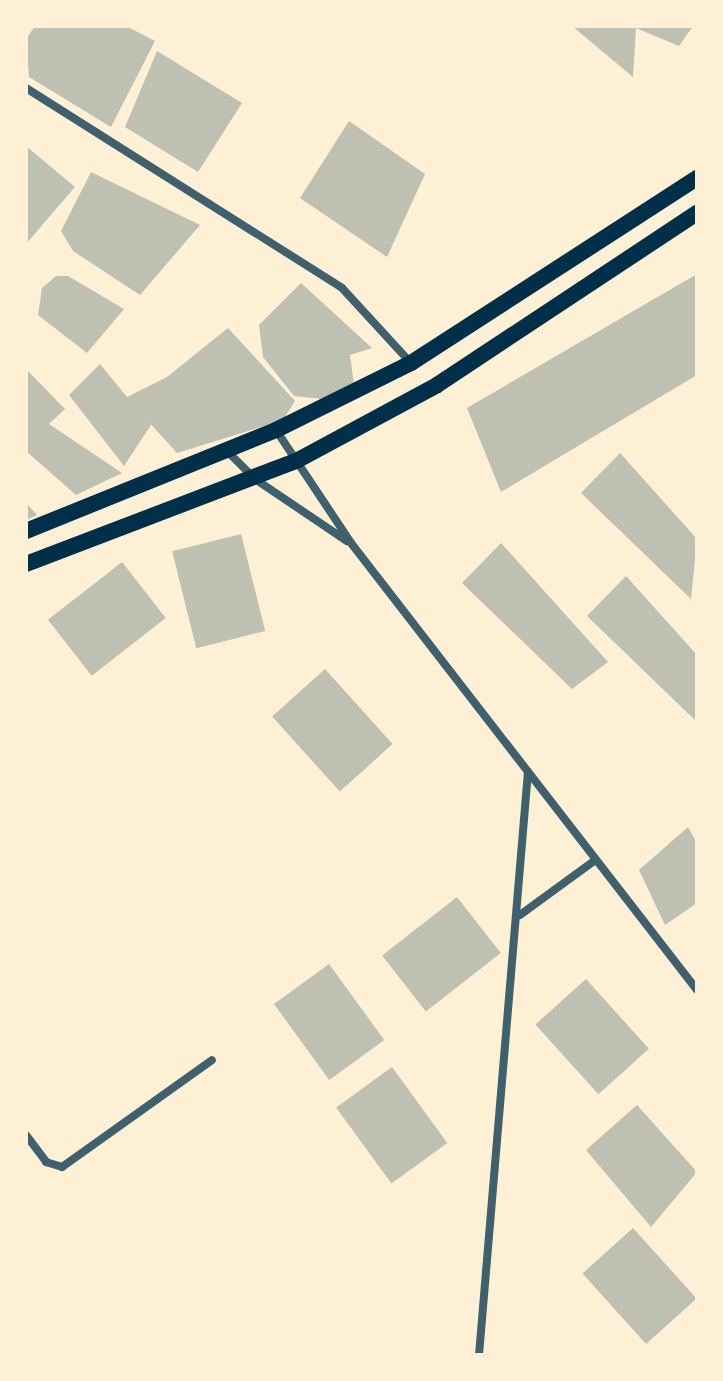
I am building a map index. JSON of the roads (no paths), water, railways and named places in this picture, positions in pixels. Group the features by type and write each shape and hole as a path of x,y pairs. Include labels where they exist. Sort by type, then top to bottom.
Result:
{"main road":[{"path":"26,531 276,430 411,363 697,178"},
{"path":"26,564 298,460 437,385 697,213"}],"street":[{"path":"26,88 342,288 411,363"},
{"path":"276,430 351,543 594,861 697,990"},
{"path":"227,450 255,479 351,543"},
{"path":"479,1355 520,915 528,772"},
{"path":"520,915 594,861"},
{"path":"26,1135 46,1162 62,1167 212,1060"}]}
